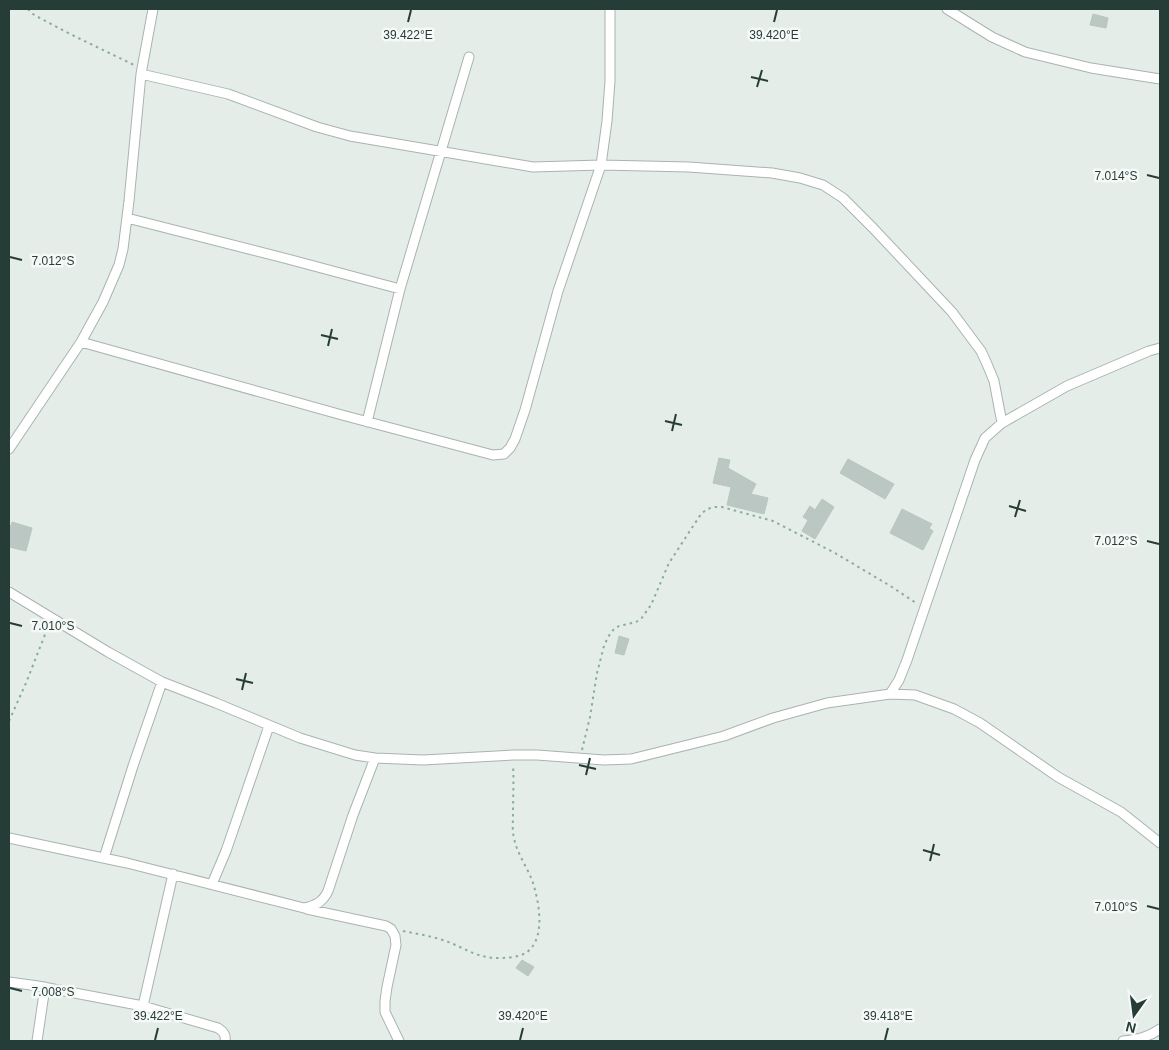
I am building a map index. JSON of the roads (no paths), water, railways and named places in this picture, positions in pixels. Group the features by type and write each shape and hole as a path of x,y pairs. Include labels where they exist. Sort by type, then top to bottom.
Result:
{"street":[{"path":"9,450 81,342 103,302 119,265 127,218 142,72 153,9"},
{"path":"81,342 367,422 493,455 504,454 515,439 525,410 558,291 601,164 610,81 610,9"},
{"path":"947,9 992,37 1025,52 1091,68 1160,78"},
{"path":"367,422 400,289 469,57"},
{"path":"142,72 228,94 317,128 350,136 440,152 532,167 601,164 689,167 772,173 800,178 823,185 843,198 952,312 981,351 994,381 1002,423"},
{"path":"127,218 400,289"},
{"path":"890,694 899,680 907,660 975,460 985,438 1002,423 1067,386 1160,348"},
{"path":"9,592 108,652 162,682 300,738 354,755 375,758 423,760 537,755 580,759 630,759 724,736 773,718 827,703 890,694 914,695 954,709 980,723 1058,777 1120,812 1160,843"},
{"path":"104,858 162,682"},
{"path":"212,884 226,851 269,726"},
{"path":"304,908 314,906 326,896 356,806 375,758"},
{"path":"9,838 173,874 304,908 386,926 391,929 395,936 396,946 387,987 385,1012 399,1041"},
{"path":"143,1006 173,874"},
{"path":"9,982 46,987 143,1006 218,1028 225,1034 225,1041"},
{"path":"37,1041 46,987"},
{"path":"1123,1041 1143,1039 1160,1029"}]}
